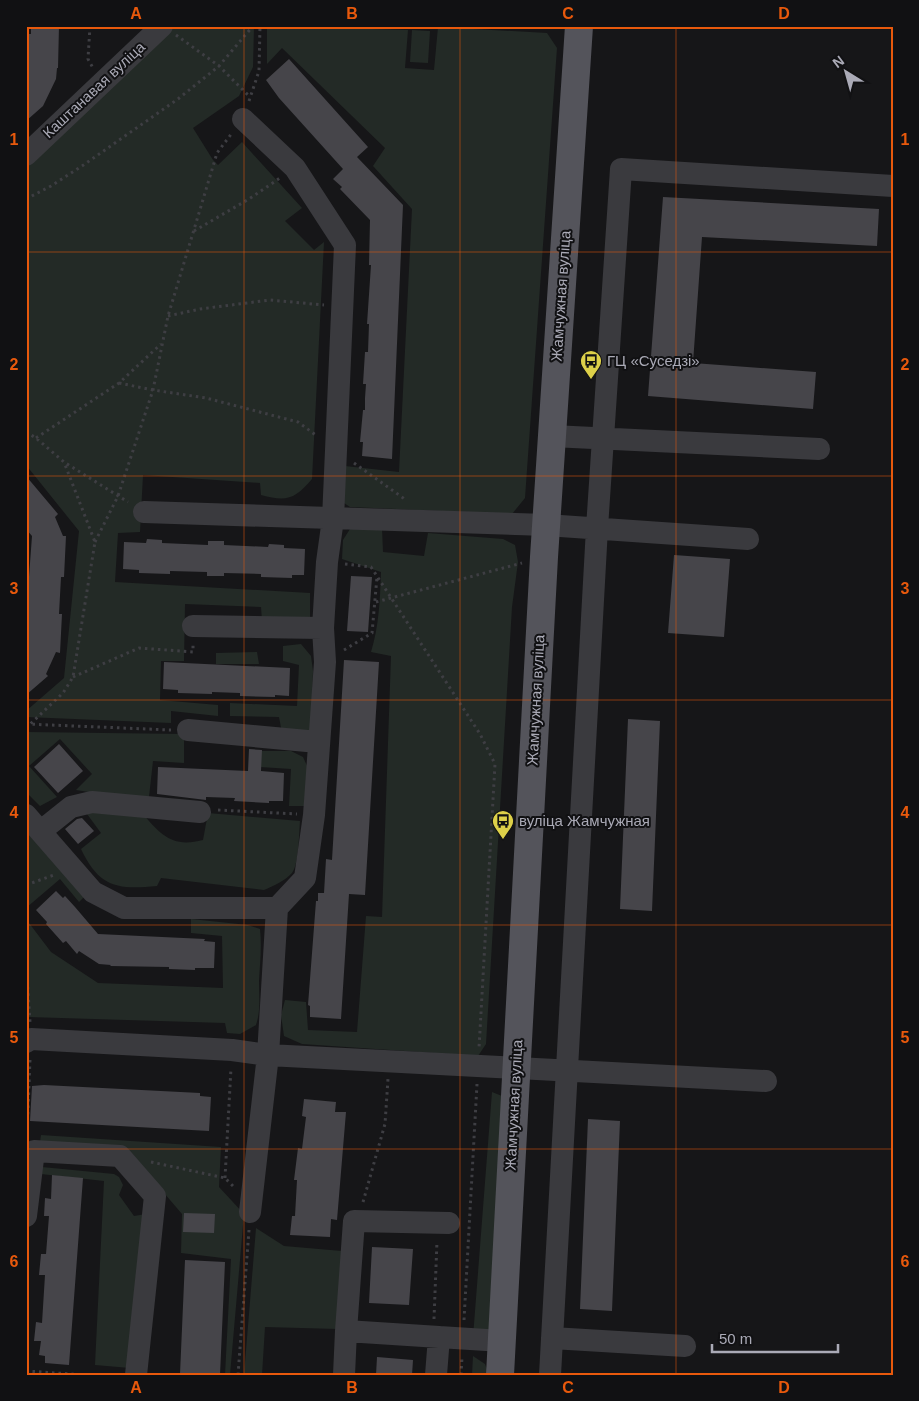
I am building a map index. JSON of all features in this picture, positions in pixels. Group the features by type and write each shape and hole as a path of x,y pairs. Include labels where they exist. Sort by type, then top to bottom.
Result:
{"main road":[{"name":"Жамчужная вуліца","path":"500,1375 544,557 579,26"}],"street":[{"name":"Каштанавая вуліца","path":"26,155 101,84 167,29"},
{"path":"243,119 295,168 345,245 333,519 327,562 323,628 325,662 314,815 305,878 277,908 268,1055 250,1212"},
{"path":"550,1375 597,528 621,169 893,186"},
{"path":"552,436 819,449"},
{"path":"144,512 546,525 748,539"},
{"path":"193,626 323,628"},
{"path":"188,730 318,742"},
{"path":"200,812 92,802 71,807 34,823 94,892 124,908 277,908"},
{"path":"29,1041 232,1050 268,1055 766,1081"},
{"path":"26,1216 34,1151 120,1156 155,1196 136,1375"},
{"path":"344,1375 354,1221 443,1223"},
{"path":"346,1331 502,1341"},
{"path":"436,1337 436,1375"},
{"path":"552,1338 686,1346"}],"path":[{"path":"90,26 88,59 101,84"},
{"path":"26,199 51,186 178,99 219,66 253,26"},
{"path":"27,726 63,693 73,677 95,542 118,496 153,390 168,316 217,153 243,119 259,71 260,26"},
{"path":"420,26 433,26"},
{"path":"167,29 219,66 250,97"},
{"path":"194,231 249,199 295,168"},
{"path":"168,316 200,309 270,300 342,307"},
{"path":"36,438 119,383 163,343"},
{"path":"119,383 206,398 298,422 436,522"},
{"path":"26,432 64,462 144,512"},
{"path":"64,462 95,542"},
{"path":"376,602 544,557"},
{"path":"327,562 371,567 480,734 495,764 461,1375"},
{"path":"325,662 372,633 377,576"},
{"path":"73,677 139,648 193,652 193,626"},
{"path":"27,726 188,730"},
{"path":"200,812 207,809 314,815"},
{"path":"26,885 73,868"},
{"path":"26,961 29,1041 27,1140"},
{"path":"225,1178 232,1050"},
{"path":"354,1221 363,1200 385,1124 390,1062"},
{"path":"238,1375 250,1212"},
{"path":"436,1337 443,1223"},
{"path":"27,1373 86,1375"}],"shaded area":[{"path":"156,26 254,26 253,67 239,96 193,128 218,165 242,142 302,208 285,221 314,250 324,242 312,479 295,495 278,498 261,495 260,483 143,475 140,532 118,533 115,582 310,593 310,622 262,621 261,607 185,604 184,661 161,661 160,700 218,705 218,716 171,711 171,723 26,717 26,711 64,678 79,531 26,465 26,161"},
{"path":"267,26 408,30 405,68 434,70 438,27 547,33 557,48 525,498 512,514 350,507 344,503 345,466 399,472 412,209 373,166 385,148 282,48 267,64"},
{"path":"412,30 430,31 428,63 410,62"},
{"path":"382,528 383,552 424,556 428,533 503,539 515,545 518,562 512,607 486,1044 478,1056 302,1044 284,1036 281,1015 285,1000 306,1002 308,1030 357,1032 366,916 382,917 391,656 371,652 380,603 381,572 342,559 343,540 350,529"},
{"path":"301,644 311,656 313,671 311,734 282,733 279,717 230,716 230,703 297,706 299,665 283,661 283,646"},
{"path":"257,652 259,664 216,664 216,653"},
{"path":"26,732 184,734 184,763 153,761 149,797 76,790 92,774 60,739 29,766 57,797 40,806 26,792"},
{"path":"261,751 291,751 303,757 308,768 304,806 289,806 291,769 260,767"},
{"path":"97,810 142,813 155,828 168,838 183,842 203,840 208,813 300,821 296,863 289,876 264,890 161,878 157,886 120,886 102,878 88,862 81,849 101,833 87,814"},
{"path":"26,828 88,893 79,902 60,879 26,908"},
{"path":"26,919 51,952 98,983 223,988 222,936 191,933 191,919 248,925 260,929 259,1014 256,1025 240,1034 227,1033 225,1023 28,1017 26,1019"},
{"path":"492,1092 502,1096 495,1327 473,1337"},
{"path":"41,1135 221,1147 219,1187 244,1214 230,1375 225,1375 231,1259 181,1253 182,1214 129,1152 40,1142"},
{"path":"42,1167 114,1174 119,1177 123,1185 119,1195 134,1216 146,1214 130,1368 95,1365 104,1181 41,1174"},
{"path":"256,1228 284,1246 342,1251 338,1329 265,1327 262,1375 244,1375"},
{"path":"473,1356 485,1364 489,1375 472,1375"}],"building":[{"path":"31,26 59,26 58,68 56,79 43,106 26,121 29,34 31,34"},
{"path":"289,59 368,147 357,157 403,205 392,459 362,456 363,442 360,442 363,410 365,410 366,384 363,384 365,352 368,352 369,324 367,324 371,265 369,265 370,220 340,189 342,187 333,179 343,169 279,98 266,80"},
{"path":"663,197 879,209 877,246 702,237 693,363 816,372 813,409 648,396"},
{"path":"26,476 58,514 55,517 63,536 66,536 64,577 61,577 59,614 62,614 60,653 56,652 46,674 48,676 26,695 26,617 32,536 26,529"},
{"path":"147,539 162,540 162,543 208,545 208,541 224,541 224,545 268,547 269,544 284,545 284,548 305,549 304,575 292,575 292,578 261,577 261,574 224,573 224,576 207,576 207,572 170,571 170,574 139,573 139,570 123,569 124,542 146,543"},
{"path":"674,555 730,559 724,637 668,633"},
{"path":"351,576 372,577 368,632 347,631"},
{"path":"344,660 379,662 365,895 349,894 341,1019 310,1017 310,1006 308,1005 316,901 318,901 318,893 324,893 326,859 332,860"},
{"path":"164,662 290,668 289,696 240,696 240,693 212,692 212,694 178,693 178,690 163,689"},
{"path":"628,719 660,721 652,911 620,909"},
{"path":"59,744 83,771 58,793 34,767"},
{"path":"249,749 262,750 261,771 284,773 283,801 269,801 269,803 234,801 235,798 206,797 206,800 157,794 158,767 248,771"},
{"path":"82,818 94,831 78,844 65,829 77,819"},
{"path":"56,891 63,898 65,896 98,934 205,939 204,941 215,942 214,968 195,968 195,970 169,969 169,967 110,966 99,964 79,951 77,954 66,941 63,943 36,910"},
{"path":"32,1086 200,1093 200,1096 211,1097 209,1131 30,1121"},
{"path":"304,1099 336,1102 335,1112 346,1112 337,1220 331,1219 330,1237 290,1235 292,1216 295,1216 297,1180 294,1180 298,1148 302,1149 306,1117 302,1116"},
{"path":"588,1119 620,1121 612,1311 580,1309"},
{"path":"52,1175 83,1178 69,1365 45,1363 45,1356 39,1355 41,1341 34,1341 36,1322 42,1323 45,1275 39,1275 41,1254 46,1254 49,1216 44,1216 45,1198 51,1199"},
{"path":"184,1213 215,1214 214,1233 183,1232"},
{"path":"372,1247 413,1249 409,1305 369,1303"},
{"path":"185,1260 225,1262 220,1375 180,1374"},
{"path":"377,1357 413,1360 412,1375 376,1375"}],"place":[{"name":"ГЦ «Суседзі»","path":"591,380"},
{"name":"вуліца Жамчужная","path":"503,840"}]}
